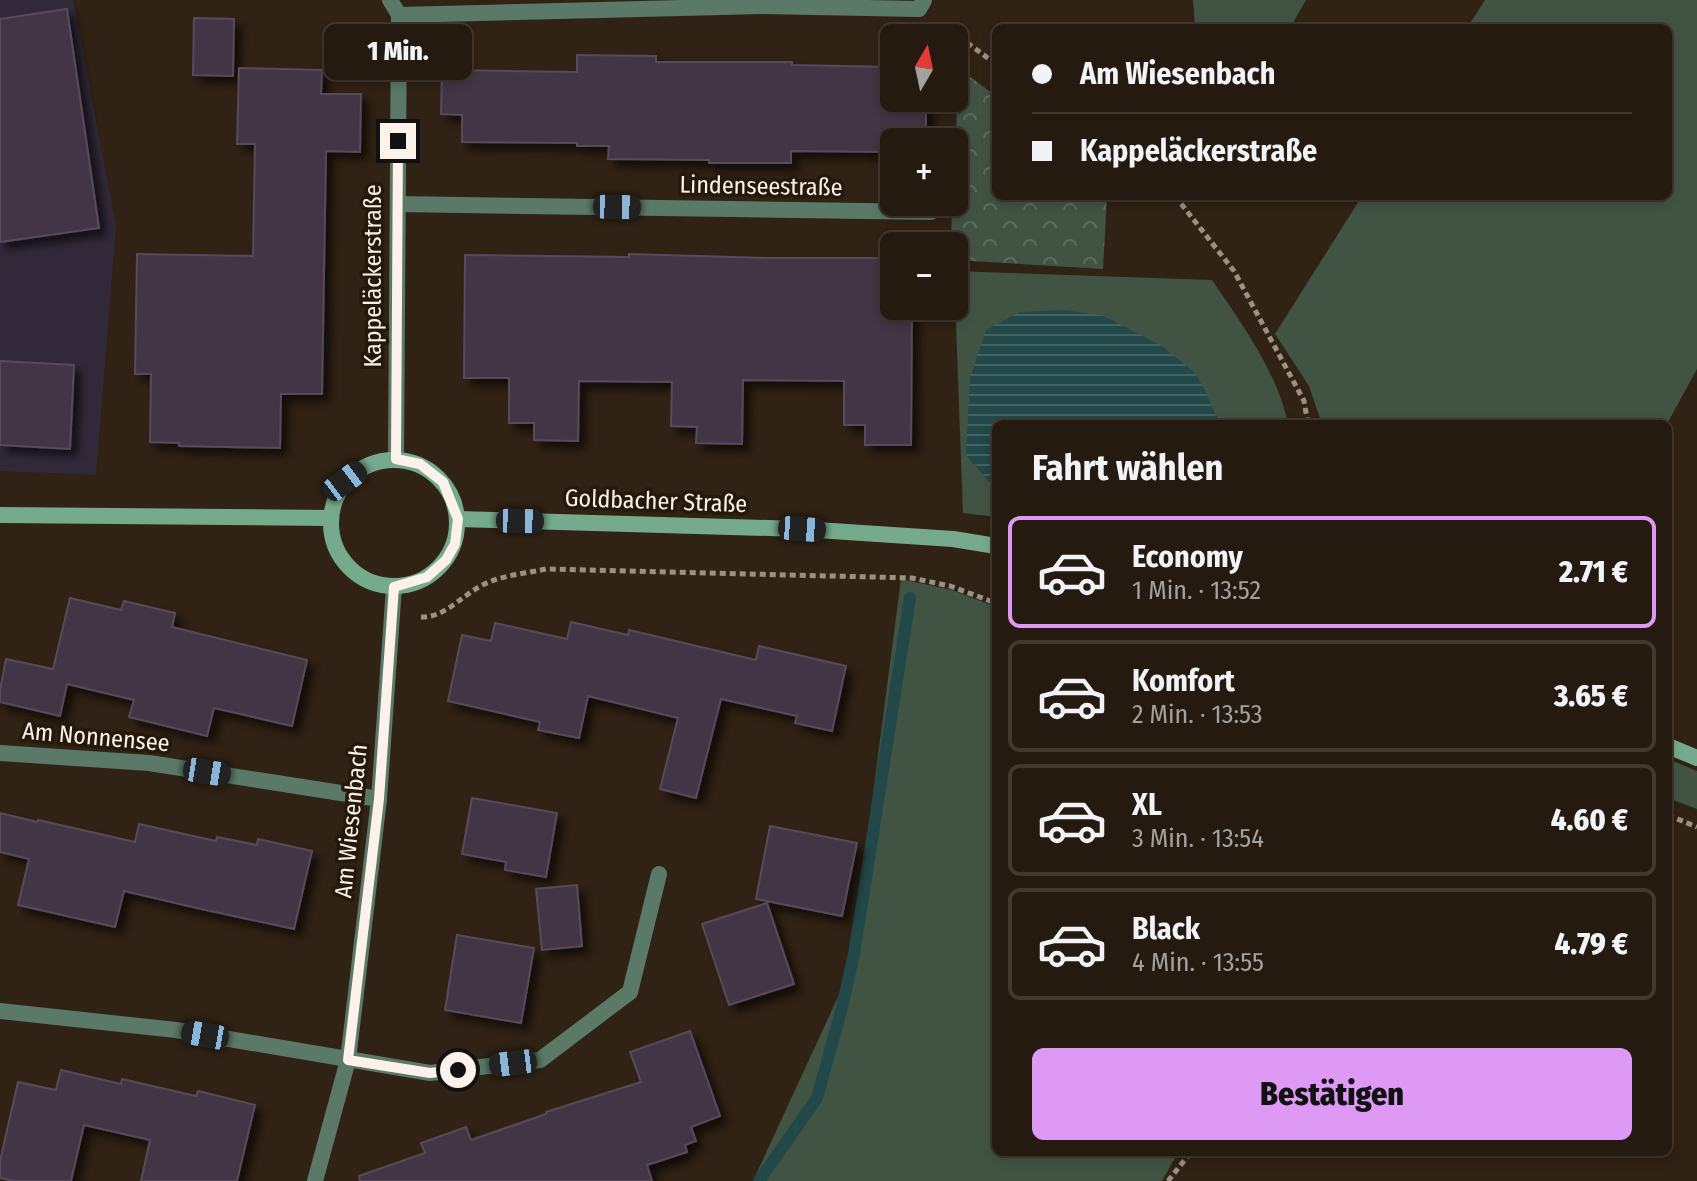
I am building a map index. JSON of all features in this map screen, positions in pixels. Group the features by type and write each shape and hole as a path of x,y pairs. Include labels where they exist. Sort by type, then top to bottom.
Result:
{"street":[{"path":"394,7 922,4"},
{"name":"Kappeläckerstraße","path":"394,7 398,204 396,459"},
{"name":"Lindenseestraße","path":"398,204 880,211"},
{"path":"396,459 420,464 443,482 458,519 455,544 446,560 427,577 394,587 370,582 352,571 334,544 331,518 334,500 345,481 367,465 396,459"},
{"path":"0,515 331,518"},
{"name":"Goldbacher Straße","path":"458,519 802,529 953,539 992,545"},
{"name":"Am Wiesenbach","path":"315,1181 348,1060 379,799 394,587"},
{"path":"1672,748 1697,758"},
{"name":"Am Nonnensee","path":"0,753 149,763 379,799"},
{"path":"0,1011 176,1030 430,1073 540,1060 630,992 659,874"}],"path":[{"path":"922,4 992,61"},
{"path":"1178,200 1234,271 1304,401 1307,420"},
{"path":"392,617 430,618 487,582 546,569 912,578 950,586 992,602"},
{"path":"1672,817 1697,827"},
{"path":"1168,1181 1188,1156"}],"shaded area":[{"path":"0,0 73,0 116,226 96,475 0,471"}],"green space":[{"path":"1193,0 1306,0 1292,24 1195,24"},
{"path":"1485,0 1697,0 1697,369 1669,420 1321,420 1309,386 1275,334 1359,200 1672,200 1672,24 1470,24"},
{"path":"968,75 992,93 992,200 1107,200 1103,269 968,261 968,232 951,232 952,216 968,216 968,128 956,128 957,112 968,112"},
{"path":"968,271 1212,280 1267,367 1287,420 1217,420 1217,417 1064,310 966,455 992,484 992,517 963,513 956,320 968,320"},
{"path":"901,579 952,590 992,605 992,1156 1176,1156 1162,1181 753,1181 850,971"},
{"path":"1672,761 1697,771 1697,809 1672,800"}],"water":[{"path":"1064,310 1104,316 1162,346 1194,372 1217,420 992,420 992,484 966,455 970,378 986,330 1020,312"}],"building":[{"path":"67,9 99,228 0,242 0,19"},
{"path":"194,18 234,19 233,76 193,75"},
{"path":"577,55 656,56 656,62 792,62 792,65 880,67 880,112 926,112 926,128 880,128 880,152 791,151 791,163 709,163 709,160 608,159 609,146 577,146 577,143 462,142 462,115 441,114 442,70 577,72"},
{"path":"239,68 322,70 321,94 361,94 360,152 326,151 322,394 281,394 280,448 179,446 179,443 150,442 151,374 135,374 137,254 253,256 255,144 237,144"},
{"path":"629,254 880,258 880,320 912,320 911,445 865,445 865,425 844,425 844,381 743,380 742,444 696,443 697,427 671,426 672,382 579,381 578,441 534,440 534,423 509,423 509,378 464,378 465,255 629,257"},
{"path":"0,361 74,365 70,449 0,445"},
{"path":"70,598 121,610 124,601 175,613 172,627 307,660 292,726 214,708 207,736 129,717 134,700 67,684 60,716 0,702 6,659 53,669"},
{"path":"571,622 628,635 629,630 756,660 759,646 846,666 832,731 795,723 797,716 721,699 696,798 660,789 678,718 588,696 579,738 538,730 540,722 448,701 462,635 491,641 495,623 567,639"},
{"path":"472,798 557,813 546,877 505,870 506,862 462,854"},
{"path":"0,813 135,842 139,824 216,841 217,837 257,845 258,839 312,851 294,929 124,891 115,927 18,905 29,859 0,852"},
{"path":"770,826 857,843 842,916 756,899"},
{"path":"577,885 582,946 542,950 536,889"},
{"path":"767,903 794,984 729,1005 702,924"},
{"path":"457,935 534,948 521,1023 445,1010"},
{"path":"690,1031 720,1116 691,1127 696,1141 685,1145 687,1152 647,1165 652,1181 360,1181 359,1176 425,1153 421,1143 466,1127 471,1140 641,1082 630,1052"},
{"path":"61,1070 121,1084 122,1079 196,1096 198,1091 255,1105 237,1181 141,1181 150,1140 84,1125 71,1181 14,1181 0,1178 0,1161 18,1082 56,1090"}],"waterway":[{"path":"759,1181 817,1098 842,1007 854,954 910,598"}],"route":[{"path":"398,141 396,459 420,464 443,482 458,519 455,544 446,560 427,577 394,587 379,799 348,1060 430,1073 458,1070"}]}
